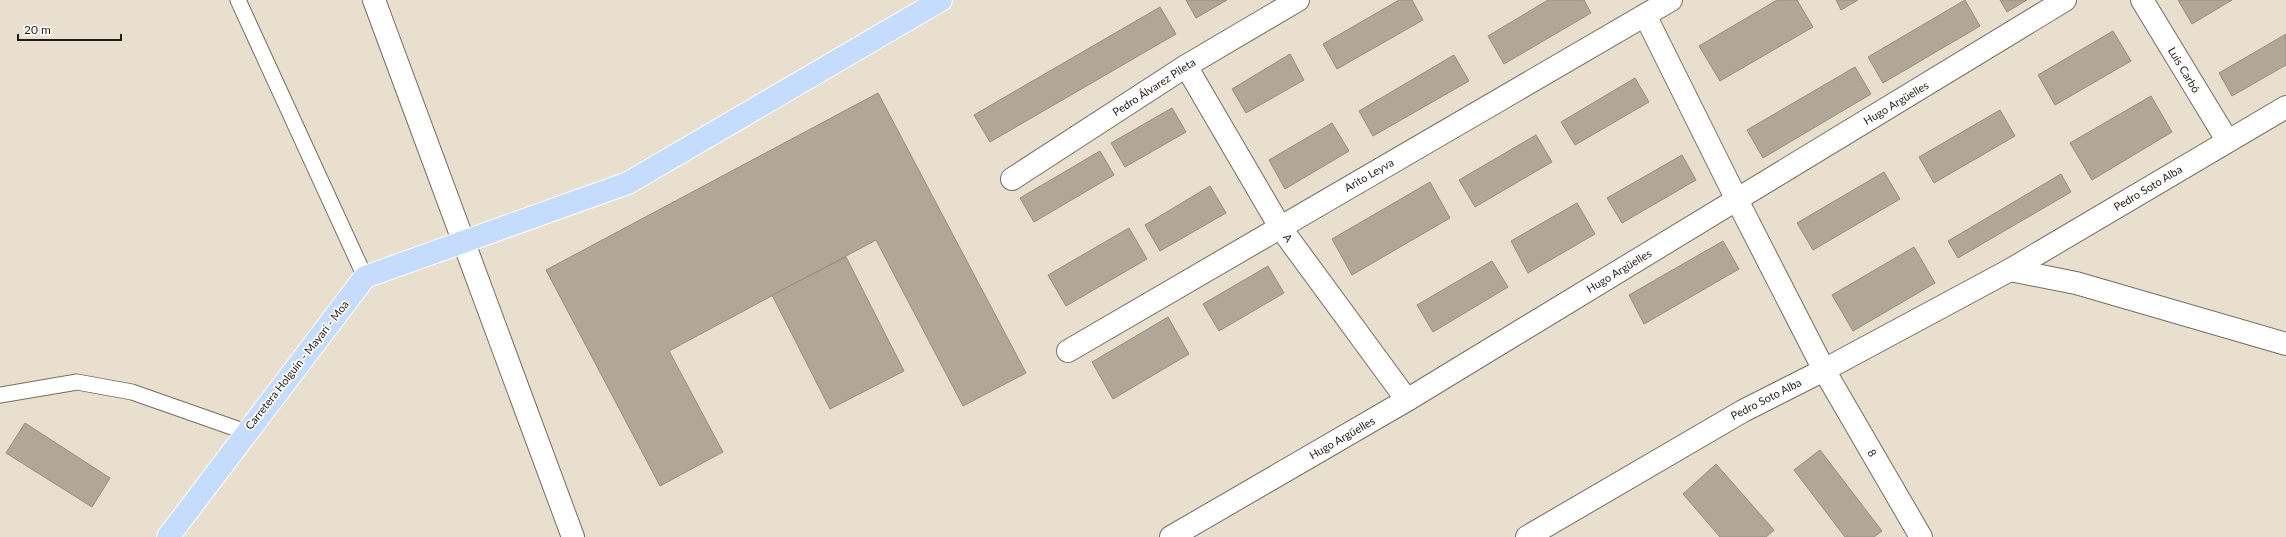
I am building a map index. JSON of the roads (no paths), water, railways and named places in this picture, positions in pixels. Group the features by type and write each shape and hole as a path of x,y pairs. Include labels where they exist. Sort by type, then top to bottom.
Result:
{"main road":[{"path":"365,277 628,183 941,0"},
{"name":"Carretera Holguín - Mayarí - Moa","path":"168,537 246,432 365,277"}],"street":[{"path":"374,0 573,537"},
{"name":"Pedro Álvarez Pileta","path":"1012,178 1186,66 1298,0"},
{"name":"Arito Leyva","path":"1068,351 1671,0"},
{"name":"Hugo Argüelles","path":"1171,537 1407,400 2065,0"},
{"name":"Luis Carbó","path":"2142,0 2227,140"},
{"name":"8","path":"1645,15 1736,200 1824,370 1921,537"},
{"name":"A","path":"1186,66 1280,228 1407,400"},
{"name":"Pedro Soto Alba","path":"1526,537 1743,410 1824,370 2010,270 2227,140 2286,107"},
{"path":"2010,270 2076,283 2286,344"}],"lane":[{"path":"238,0 365,277"},
{"path":"0,395 77,382 132,392 246,432"}]}
